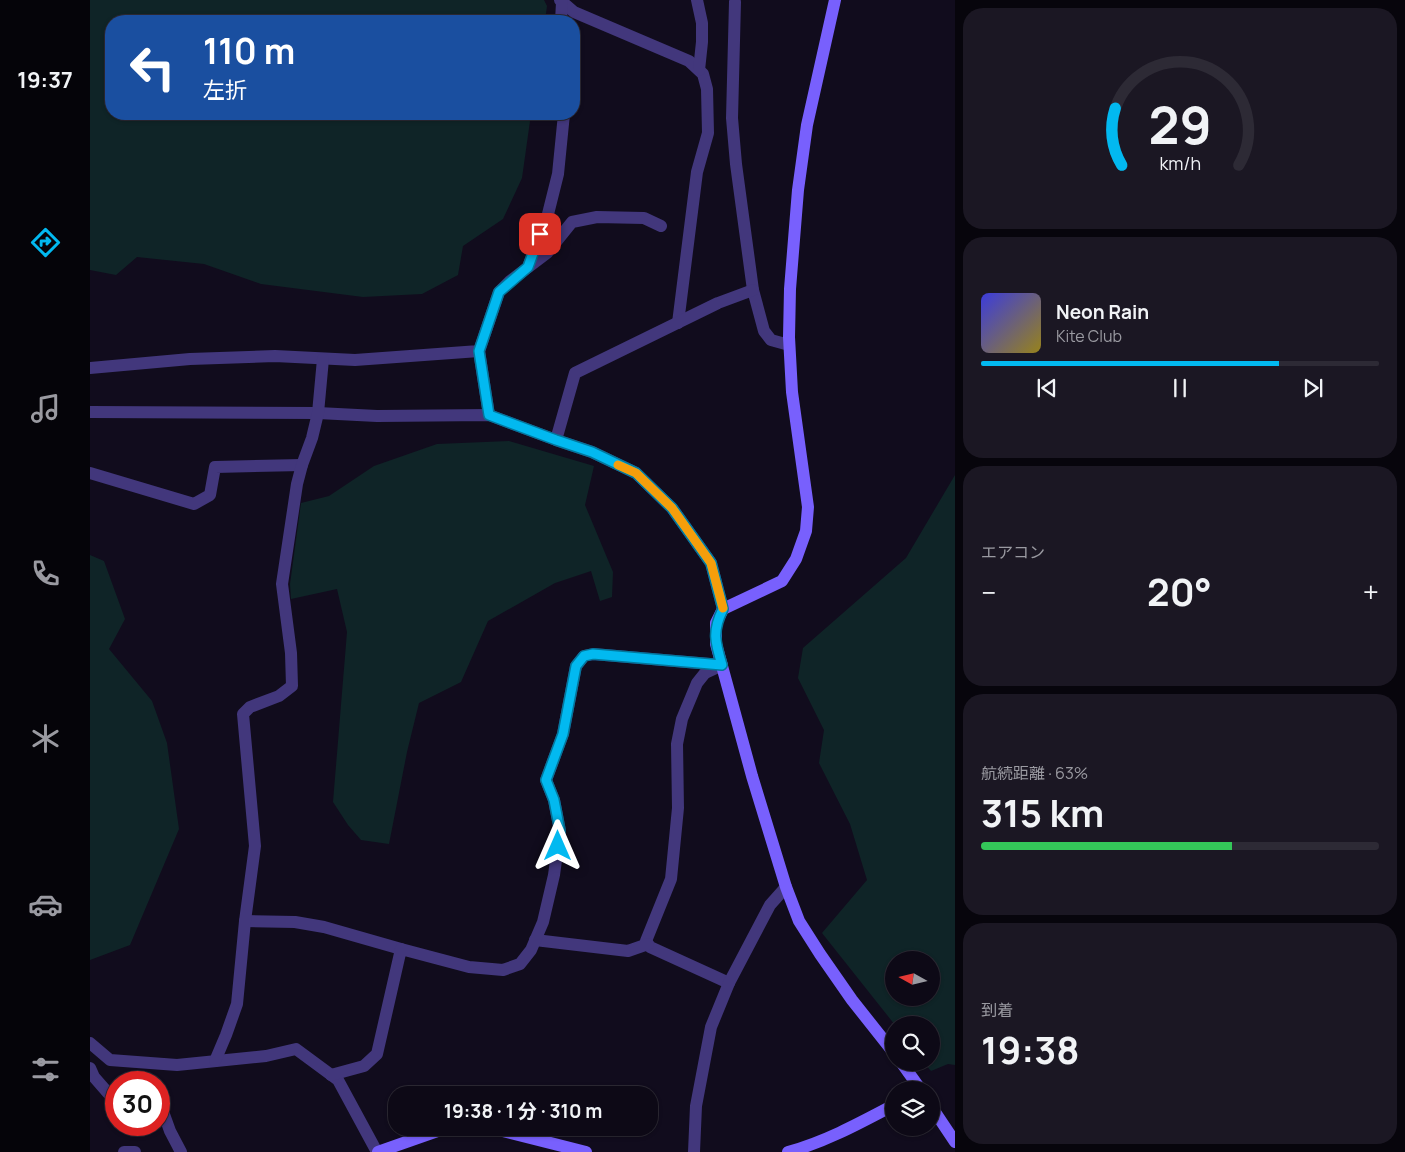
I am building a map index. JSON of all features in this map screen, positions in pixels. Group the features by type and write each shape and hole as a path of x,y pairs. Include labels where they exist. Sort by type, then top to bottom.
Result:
{"street":[{"path":"697,0 702,23 699,70"},
{"path":"835,0 807,125 798,190 790,289 789,345 792,392 808,507 806,531 796,559 782,581 723,609 716,623 716,644 752,776 786,887 799,921 852,1000 885,1042"},
{"path":"561,1 574,12 689,61 703,74 707,89 708,133 697,172 678,323"},
{"path":"561,1 561,15"},
{"path":"735,2 732,118 736,164 753,290 764,331 771,340 789,345"},
{"path":"528,267 547,218 558,174 563,120"},
{"path":"489,415 479,351 499,292 547,253 572,222 598,217 644,218 661,226"},
{"path":"556,440 575,372 718,303 753,290"},
{"path":"90,368 190,358 275,356 355,360 479,351"},
{"path":"215,1061 237,1004 255,846 243,714 250,707 279,696 292,686 291,653 282,584 297,484 318,413 323,359"},
{"path":"90,412 318,413 377,416 489,415 592,452 636,473 672,508 711,563 723,609"},
{"path":"90,473 194,504 210,495 215,467 302,465"},
{"path":"245,921 295,922 324,927 469,967 503,970 520,964 531,950 542,922 554,876 560,831 554,800 546,780 563,734 576,666 584,656 593,654 722,665"},
{"path":"722,665 705,673 697,683 682,719 677,744 678,808 671,879 646,941 650,947 729,983"},
{"path":"694,1152 696,1106 712,1028 729,983 770,905 786,887"},
{"path":"535,940 628,951 648,944"},
{"path":"331,1075 364,1066 377,1054 401,949"},
{"path":"90,1043 110,1060 177,1065 266,1056 296,1049 338,1080 378,1152 423,1136"},
{"path":"90,1068 94,1077 105,1090"},
{"path":"788,1152 851,1127 885,1110"},
{"path":"940,1120 955,1142"},
{"path":"170,1131 181,1152"},
{"path":"523,1136 586,1152"},
{"path":"124,1152 135,1152"}],"green space":[{"path":"90,0 544,0 547,6 546,15 105,15 105,120 530,120 522,178 503,219 463,246 458,275 422,294 363,297 261,284 204,264 137,257 116,275 90,270"},
{"path":"509,441 594,466 585,505 613,572 612,597 600,601 591,571 555,583 488,621 461,682 419,703 407,752 389,844 361,840 348,825 333,802 347,632 337,589 291,599 290,584 301,503 329,496 374,466 437,444"},
{"path":"955,475 955,1065 948,1064 940,1067 940,1016 888,1016 822,933 867,880 850,824 819,763 824,730 798,678 803,648 906,558"},
{"path":"90,555 104,561 125,619 109,649 152,701 167,743 179,829 130,945 90,960"}],"slow traffic":[{"path":"618,465 636,473 672,508 711,563 723,608"}],"route":[{"path":"540,234 528,267 499,292 479,351 489,415 592,452 636,473 672,508 711,563 723,609 716,623 716,644 722,665 593,654 584,656 576,666 563,734 546,780 554,800 560,831 558,846"}]}
